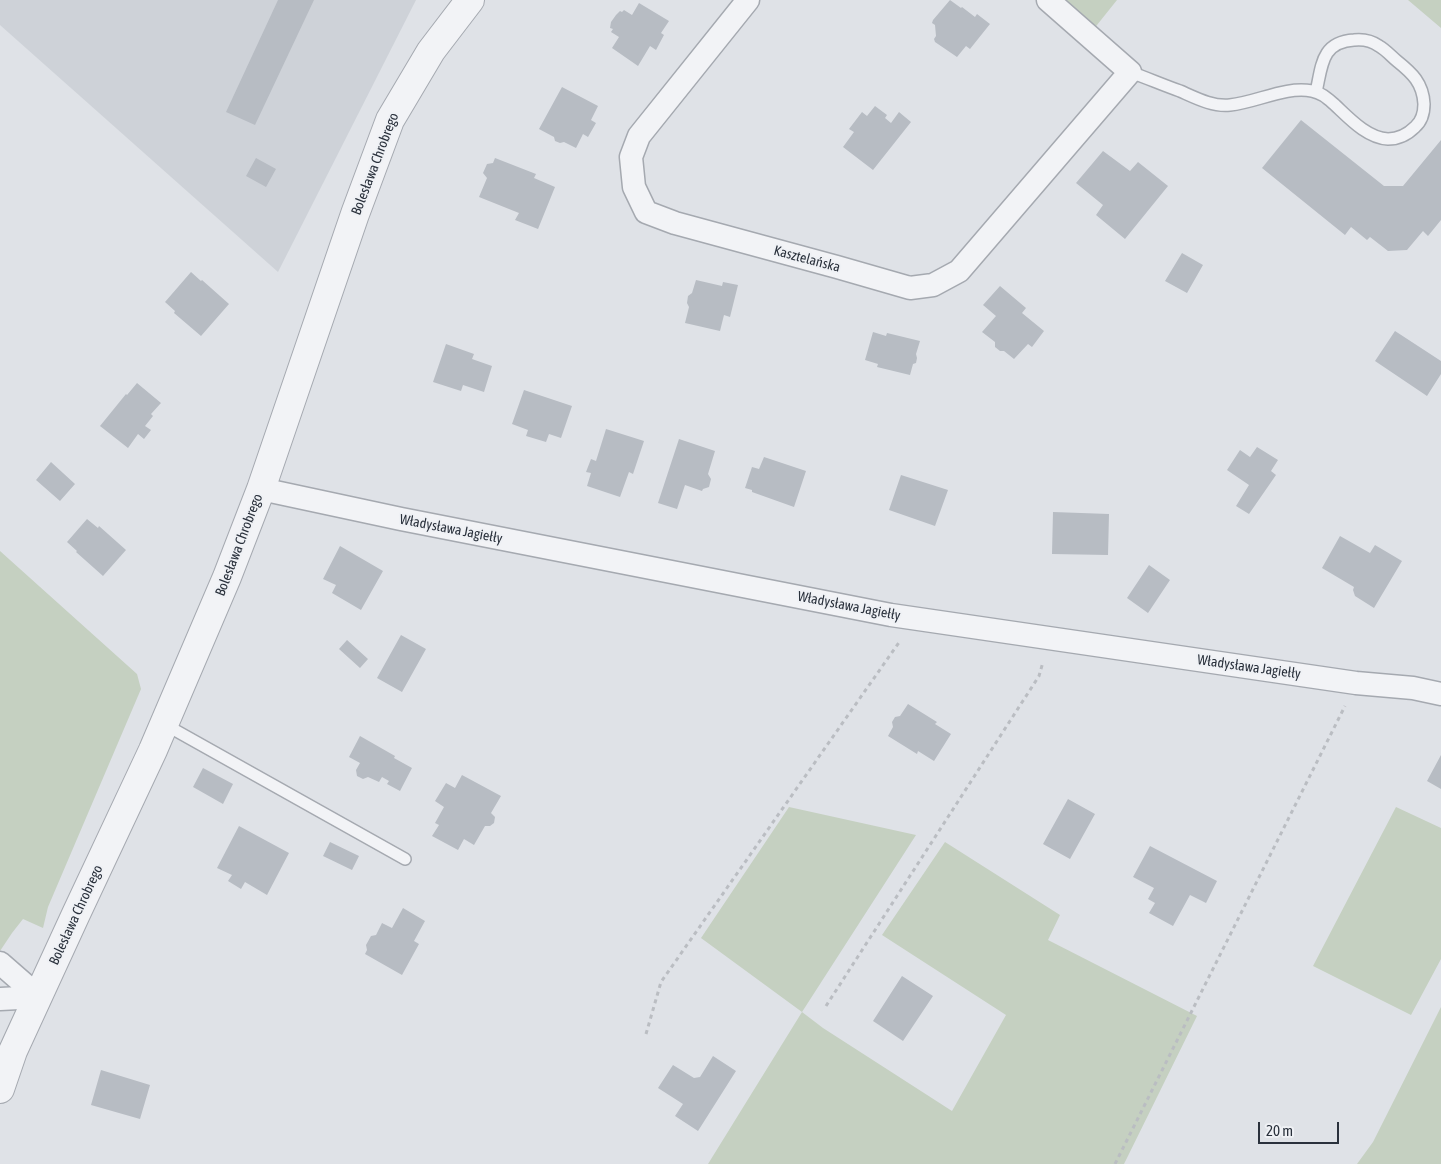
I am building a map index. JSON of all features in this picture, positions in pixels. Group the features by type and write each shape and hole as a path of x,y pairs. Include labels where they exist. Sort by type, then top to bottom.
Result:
{"street":[{"name":"Bolesława Chrobrego","path":"0,1089 13,1052 164,724 227,577 261,489 390,120 431,51 470,0"},
{"name":"Kasztelańska","path":"748,0 639,136 631,157 634,187 646,212 675,224 910,288 933,285 959,271 1130,72"},
{"path":"1048,0 1130,72"},
{"name":"Władysława Jagiełły","path":"261,489 543,547 892,615 1356,683 1413,688 1441,694"},
{"path":"0,962 39,996"},
{"path":"0,999 39,996"}],"lane":[{"path":"1130,72 1210,103 1229,105 1291,91 1304,90 1316,92 1326,96 1364,130 1376,137 1388,139 1400,138 1410,132 1420,123 1424,113 1422,90 1418,80 1385,51 1370,41 1346,40 1336,44 1328,51 1323,60 1316,92"},
{"path":"164,724 405,859"}],"path":[{"path":"646,1034 660,982 916,618"},
{"path":"826,1006 1039,676 1049,638"},
{"path":"1115,1164 1356,683"}],"shaded area":[{"path":"0,0 416,0 278,272 0,25"}],"green space":[{"path":"1062,0 1117,0 1093,30"},
{"path":"1408,0 1441,0 1441,28"},
{"path":"0,551 137,674 141,689 48,907 43,928 23,919 0,951"},
{"path":"789,807 916,835 802,1012 701,938"},
{"path":"1396,807 1441,828 1441,959 1411,1015 1313,966"},
{"path":"945,842 1060,915 1048,940 1197,1016 1124,1164 708,1164 802,1012 823,1028 952,1111 1006,1015 882,935"},
{"path":"1441,1007 1441,1164 1357,1164 1373,1142"}],"building":[{"path":"278,0 314,0 255,125 226,112"},
{"path":"950,0 975,17 977,14 990,24 970,49 966,46 957,57 935,42 935,25 932,23"},
{"path":"639,3 669,21 661,33 664,35 656,50 650,46 638,66 612,48 619,37 611,32 613,29 610,28 611,22 620,11 624,10 632,15"},
{"path":"562,87 598,106 591,120 596,123 588,137 583,134 576,148 564,142 555,141 554,137 539,129"},
{"path":"875,106 887,115 885,118 891,123 899,112 911,122 873,170 843,147 854,132 849,129 862,112 867,116"},
{"path":"1301,120 1384,186 1403,186 1441,140 1441,220 1428,236 1423,231 1407,250 1388,251 1370,237 1367,240 1351,227 1345,235 1262,168"},
{"path":"1103,151 1130,171 1138,162 1168,186 1125,239 1096,215 1103,205 1076,183"},
{"path":"256,158 276,169 266,187 246,176"},
{"path":"495,158 536,174 534,178 555,187 538,229 515,220 519,213 479,197 487,178 483,173 487,164 493,163"},
{"path":"1182,253 1203,265 1187,293 1165,281"},
{"path":"191,272 229,304 201,336 174,313 175,311 165,302"},
{"path":"696,280 722,286 723,282 738,285 730,317 724,315 720,331 685,323 689,307 687,303 688,296 692,293"},
{"path":"1000,286 1026,308 1022,313 1044,331 1032,347 1028,344 1014,359 995,347 995,342 982,332 996,316 983,305"},
{"path":"1395,331 1441,361 1441,374 1427,396 1375,361"},
{"path":"873,332 886,336 887,333 920,341 916,354 916,363 913,364 910,375 877,367 878,364 865,360"},
{"path":"446,344 474,354 472,359 492,366 484,392 463,385 461,391 433,382"},
{"path":"137,383 161,403 151,414 153,416 145,426 151,430 144,439 138,434 128,448 100,426"},
{"path":"524,390 572,406 561,438 549,434 546,442 526,436 528,430 512,424"},
{"path":"606,429 644,441 633,474 629,472 620,497 587,486 591,473 586,472 591,459 596,461"},
{"path":"679,439 715,451 708,474 711,479 709,487 702,491 685,485 677,509 658,503"},
{"path":"1257,447 1278,460 1271,471 1276,475 1249,514 1236,506 1249,485 1227,470 1240,450 1250,457"},
{"path":"764,457 806,471 794,507 745,488 752,467 759,469"},
{"path":"51,462 75,484 60,501 36,480"},
{"path":"901,475 948,490 935,526 889,510"},
{"path":"1053,512 1109,514 1108,555 1052,554"},
{"path":"87,519 98,528 99,526 126,550 103,576 67,542"},
{"path":"1340,536 1370,553 1375,545 1402,561 1374,608 1355,596 1354,587 1322,568"},
{"path":"340,546 383,571 361,610 332,593 336,585 323,579"},
{"path":"1149,565 1170,580 1148,613 1127,598"},
{"path":"401,635 426,649 402,692 377,678"},
{"path":"347,640 368,659 360,668 339,649"},
{"path":"908,704 937,722 935,724 951,734 934,761 918,751 917,754 888,736 893,727 892,722 895,717 900,716"},
{"path":"360,736 412,768 400,791 387,784 389,781 382,777 379,782 368,777 363,779 357,776 356,770 360,763 349,757"},
{"path":"1441,755 1441,789 1427,781"},
{"path":"203,768 233,784 223,804 193,787"},
{"path":"462,775 501,796 491,813 495,817 494,823 490,826 485,826 474,845 464,839 458,850 432,836 439,825 435,823 444,807 435,801 446,783 455,788"},
{"path":"1068,799 1095,814 1070,859 1043,844"},
{"path":"239,826 289,853 267,895 245,882 241,889 228,881 232,875 217,868"},
{"path":"330,842 359,856 352,870 323,856"},
{"path":"1150,846 1217,881 1206,903 1190,895 1173,926 1149,913 1155,903 1148,899 1154,888 1133,877"},
{"path":"403,908 425,921 414,941 419,944 402,975 365,954 367,950 366,945 371,936 376,935 382,923 392,928"},
{"path":"902,976 933,996 903,1041 873,1021"},
{"path":"713,1056 736,1071 698,1131 675,1116 683,1104 658,1088 673,1065 694,1078 700,1077"},
{"path":"101,1070 150,1085 140,1119 91,1105"}]}
